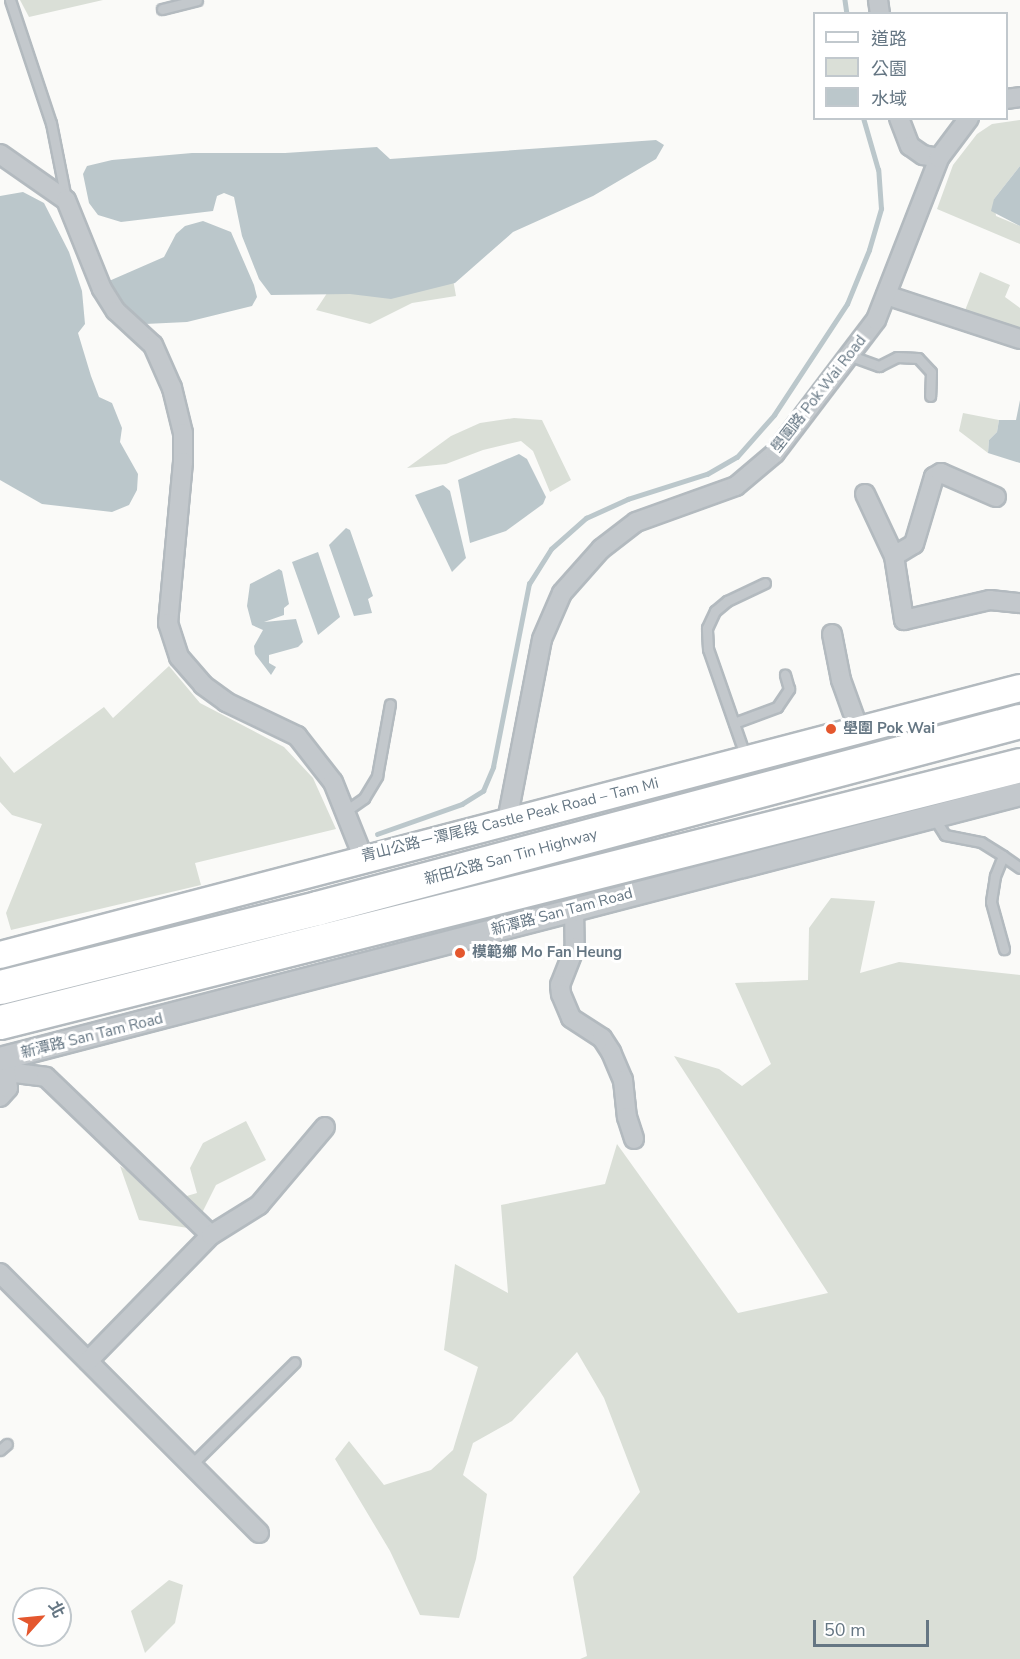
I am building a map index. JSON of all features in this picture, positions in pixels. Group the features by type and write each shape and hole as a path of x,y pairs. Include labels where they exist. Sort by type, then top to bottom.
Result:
{"highway":[{"name":"新田公路 San Tin Highway","path":"0,987 316,908 1020,721"},
{"path":"0,1022 1020,765"}],"main road":[{"name":"青山公路－潭尾段 Castle Peak Road – Tam Mi","path":"0,955 363,857 1020,688"}],"street":[{"path":"900,120 909,146 923,155 939,158"},
{"name":"壆圍路 Pok Wai Road","path":"507,821 542,639 562,593 601,549 636,522 736,486 775,453 851,356 876,320 939,158 968,120"},
{"path":"0,154 66,200 102,289 116,311 153,345 175,399 183,433 183,462 169,593 171,640 184,664 203,685 226,702 297,736 319,759 347,810 363,857"},
{"path":"886,295 1020,339"},
{"path":"894,556 914,544 934,477 941,473 996,497"},
{"path":"865,494 894,556 904,620 990,600 1020,603"},
{"path":"832,634 841,680 859,730"},
{"name":"新潭路 San Tam Road","path":"4,1063 574,908 1020,794"},
{"path":"574,908 575,947 560,986 561,994 571,1017 602,1038 611,1052 623,1080 627,1117 634,1139"},
{"path":"0,1097 8,1088 4,1063 46,1077 211,1235"},
{"path":"87,1361 211,1235 259,1204 325,1127"},
{"path":"2,1278 259,1533"}],"lane":[{"path":"10,0 51,123 66,200"},
{"path":"162,9 197,0"},
{"path":"851,356 879,366 897,357 918,358 931,372 930,396"},
{"path":"746,759 708,649 707,628 715,611 727,601 765,583"},
{"path":"734,723 777,706 789,689 785,675"},
{"path":"347,810 364,798 377,776 390,704"},
{"path":"933,816 945,836 981,842 1020,868"},
{"path":"1003,856 995,876 991,902 1004,949"},
{"path":"191,1465 295,1362"}],"green space":[{"path":"20,0 103,0 29,17"},
{"path":"1020,120 1020,166 994,199 996,216 1020,226 1020,244 937,209 953,165 977,134 992,124"},
{"path":"451,268 456,296 412,303 370,324 316,310 335,281"},
{"path":"980,272 1010,285 1005,297 1020,308 1020,335 964,313"},
{"path":"963,413 999,420 997,432 989,440 988,453 959,431"},
{"path":"514,418 542,420 571,480 550,492 533,451 521,441 483,450 446,464 407,468 451,436 480,423"},
{"path":"169,666 200,703 284,747 313,778 336,829 195,863 201,885 11,930 6,913 42,824 12,815 0,802 0,756 14,773 104,707 113,718"},
{"path":"831,898 875,901 860,973 899,962 1020,975 1020,1659 580,1659 587,1656 573,1577 640,1492 604,1398 577,1352 512,1421 473,1443 463,1475 487,1494 476,1559 459,1618 420,1615 390,1551 335,1459 349,1441 384,1485 431,1470 453,1450 478,1367 444,1350 455,1264 508,1293 501,1205 605,1184 617,1144 738,1313 828,1293 674,1056 719,1069 742,1086 771,1064 735,983 808,980 809,928"},
{"path":"246,1121 266,1160 216,1185 194,1229 139,1220 120,1166 173,1200 197,1193 190,1168 203,1143"},
{"path":"169,1580 183,1585 175,1623 145,1653 131,1611"}],"water":[{"path":"656,140 664,145 656,159 593,196 513,232 455,283 391,299 350,294 271,295 259,279 242,236 234,197 224,193 217,196 213,211 121,222 98,215 89,203 83,174 87,166 112,160 192,153 285,153 377,147 390,159"},
{"path":"1020,166 1020,226 991,211 994,199"},
{"path":"23,192 44,203 69,252 82,291 85,324 78,333 91,376 99,397 112,403 122,428 120,442 138,474 137,490 129,505 112,512 42,504 0,480 0,196"},
{"path":"203,221 231,232 254,285 257,297 252,306 187,322 145,324 121,319 109,281 164,257 176,234 185,226"},
{"path":"1020,400 1020,463 988,453 989,440 997,432 999,420 1016,420"},
{"path":"519,454 527,459 546,497 543,504 506,531 470,543 458,480"},
{"path":"443,485 450,491 466,558 452,572 415,495"},
{"path":"346,528 350,530 373,596 368,599 372,613 354,616 329,545"},
{"path":"318,552 340,617 318,635 292,562"},
{"path":"279,569 282,571 289,604 284,608 284,615 264,622 296,619 303,642 298,647 269,655 269,663 276,667 271,675 255,654 254,646 263,630 252,625 247,606 250,584"}],"waterway":[{"path":"845,0 847,12"},
{"path":"377,834 462,804 483,791 493,767 529,584 551,549 586,518 628,499 707,474 737,457 774,415 847,304 869,250 881,209 878,170 864,120"}],"place":[{"name":"壆圍 Pok Wai","path":"831,729"},
{"name":"模範鄉 Mo Fan Heung","path":"460,953"}]}
